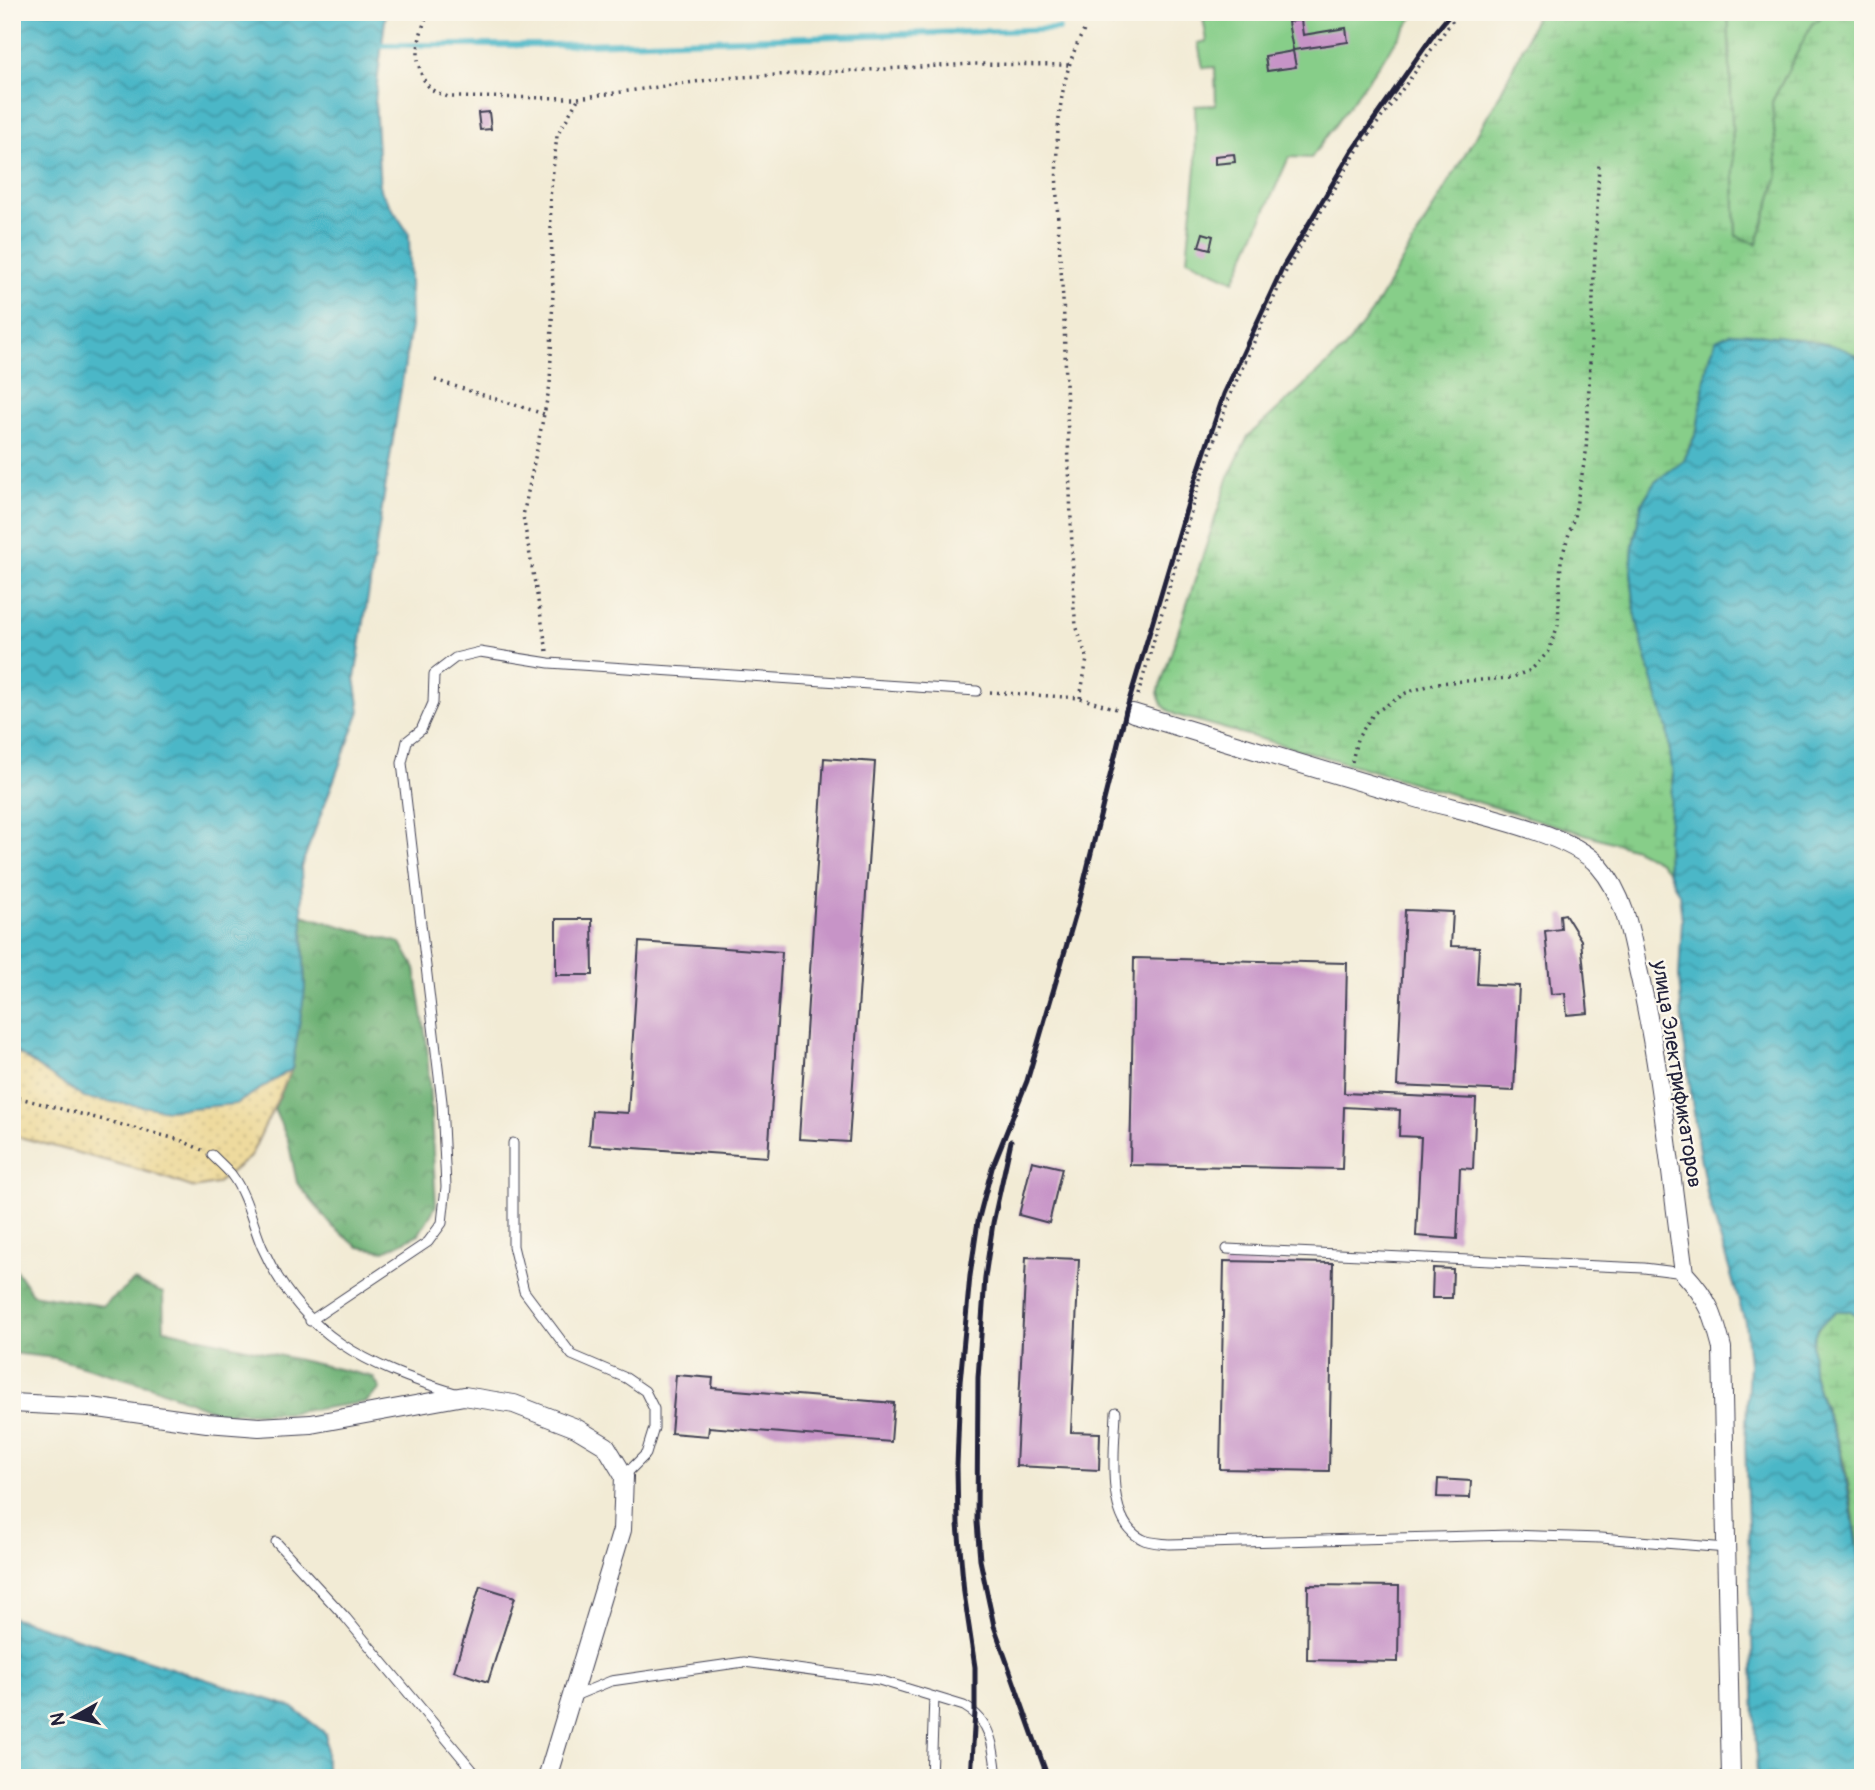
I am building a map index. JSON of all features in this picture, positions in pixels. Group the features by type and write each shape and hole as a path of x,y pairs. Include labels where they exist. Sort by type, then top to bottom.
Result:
{"street":[{"name":"улица Электрификаторов","path":"1133,713 1553,837 1577,848 1599,866 1616,892 1629,926 1650,1023 1684,1273"},
{"path":"1684,1273 1700,1290 1713,1311 1722,1348 1731,1778"},
{"path":"12,1403 91,1407 206,1423 259,1427 311,1424 464,1396 514,1404 576,1428 606,1446 624,1476 622,1530 547,1778"}],"lane":[{"path":"310,1321 428,1242 442,1223 446,1187 442,1102 402,763 407,741 421,730 433,703 434,674 455,658 480,652 549,663 977,691"},
{"path":"513,1143 513,1246 524,1291 572,1355 626,1378 645,1391 654,1409 654,1428 646,1454 624,1476"},
{"path":"212,1154 232,1175 268,1258 285,1289 310,1321 347,1349 382,1367 464,1396"},
{"path":"1227,1249 1644,1268 1684,1273"},
{"path":"1116,1412 1114,1478 1118,1507 1125,1524 1142,1539 1168,1544 1512,1535 1601,1538 1727,1548"},
{"path":"275,1542 346,1618 479,1778"},
{"path":"571,1698 611,1681 744,1662 879,1680 975,1712 990,1732 997,1778"},
{"path":"931,1778 934,1697"}],"path":[{"path":"429,12 420,31 419,70 430,88 448,97 578,98 723,78 974,64 1068,65"},
{"path":"1133,713 1206,465 1230,395 1287,269 1357,151 1459,12"},
{"path":"1080,698 1087,659 1076,625 1074,608 1064,316 1056,178 1068,65 1096,13"},
{"path":"549,663 523,516 550,385 553,290 550,197 557,136 578,98"},
{"path":"1349,778 1357,739 1374,713 1406,694 1437,683 1510,678 1531,670 1549,651 1558,625 1561,560 1574,517 1587,453 1599,164"},
{"path":"435,380 544,414"},
{"path":"977,691 1080,698 1111,707"},
{"path":"12,1096 180,1140 212,1154"}],"green space":[{"path":"1202,12 1417,12 1311,158 1289,157 1234,281 1187,259 1196,168 1195,106 1216,105 1215,67 1203,68 1198,43 1207,41"},
{"path":"1537,12 1728,12 1736,236 1757,244 1778,176 1772,102 1812,24 1827,12 1863,12 1863,366 1857,356 1829,345 1760,334 1707,365 1697,431 1684,460 1655,482 1642,503 1633,545 1631,572 1635,612 1667,728 1673,776 1667,843 1668,872 1660,862 1635,849 1176,715 1164,706 1158,693 1229,476 1248,436 1343,350 1372,312 1497,100"},
{"path":"1728,12 1827,12 1812,24 1772,102 1778,176 1757,244 1736,236"},
{"path":"302,915 401,943 415,968 427,1044 436,1206 419,1234 385,1251 359,1247 333,1227 297,1183 288,1140 274,1109 292,1069 305,984"},
{"path":"12,1264 32,1294 103,1306 134,1281 163,1293 164,1329 373,1377 380,1389 366,1402 288,1413 219,1413 150,1386 55,1358 12,1353"},
{"path":"1836,1310 1851,1311 1863,1320 1863,1589 1847,1478 1838,1442 1819,1394 1813,1370 1812,1344 1815,1334 1820,1325"}],"sand":[{"path":"12,1049 84,1098 236,1104 292,1069 250,1157 216,1184 194,1188 155,1174 12,1135"}],"water":[{"path":"12,12 386,12 375,100 380,190 409,234 411,326 355,678 360,711 301,867 305,990 292,1069 236,1104 168,1110 84,1098 12,1049"},
{"path":"1731,333 1797,339 1834,346 1857,357 1863,366 1863,1320 1851,1311 1836,1311 1817,1328 1812,1343 1813,1373 1838,1443 1849,1495 1863,1589 1863,1778 1757,1778 1745,1442 1749,1364 1745,1322 1708,1198 1698,1146 1683,1034 1679,977 1682,920 1679,894 1668,872 1667,843 1673,776 1667,728 1635,612 1631,572 1633,545 1642,503 1655,482 1684,460 1697,431 1707,365 1716,340"},
{"path":"12,1617 292,1707 326,1734 326,1778 12,1778"}],"building":[{"path":"1301,20 1303,35 1346,28 1348,42 1293,50 1288,22"},
{"path":"1293,51 1296,67 1267,71 1265,56"},
{"path":"489,112 491,129 480,130 478,113"},
{"path":"1234,154 1235,162 1215,164 1215,156"},
{"path":"1203,233 1213,236 1210,249 1199,246"},
{"path":"824,758 875,762 849,1142 799,1139"},
{"path":"1405,910 1453,912 1451,946 1479,947 1477,984 1519,986 1514,1091 1397,1086"},
{"path":"1565,914 1581,940 1588,1013 1567,1015 1565,993 1551,994 1545,931 1561,929 1560,915"},
{"path":"556,919 592,919 593,975 556,975"},
{"path":"639,942 782,952 768,1157 589,1145 592,1111 628,1113"},
{"path":"1134,958 1347,963 1344,1093 1476,1099 1473,1169 1460,1168 1457,1239 1416,1236 1421,1137 1399,1136 1400,1110 1344,1107 1342,1169 1130,1165"},
{"path":"1032,1161 1062,1168 1049,1223 1019,1215"},
{"path":"1026,1257 1079,1259 1071,1432 1100,1433 1099,1470 1016,1466"},
{"path":"1224,1261 1333,1263 1329,1471 1220,1469"},
{"path":"1433,1268 1453,1269 1452,1298 1432,1298"},
{"path":"676,1375 713,1378 712,1388 894,1403 891,1442 709,1427 708,1436 671,1433"},
{"path":"1438,1479 1471,1481 1470,1498 1437,1497"},
{"path":"1308,1585 1399,1586 1398,1662 1307,1660"},
{"path":"480,1586 515,1597 488,1682 454,1671"}],"waterway":[{"path":"382,45 553,45 1059,29"}],"railway":[{"path":"971,1778 975,1667 964,1593 958,1524 957,1466 960,1382 970,1276 978,1221 992,1168 1027,1081 1078,906 1126,711 1193,487 1224,394 1283,267 1352,151 1452,12"},
{"path":"1011,1141 993,1223 985,1277 978,1378 977,1522 980,1560 994,1626 1048,1778"}]}
